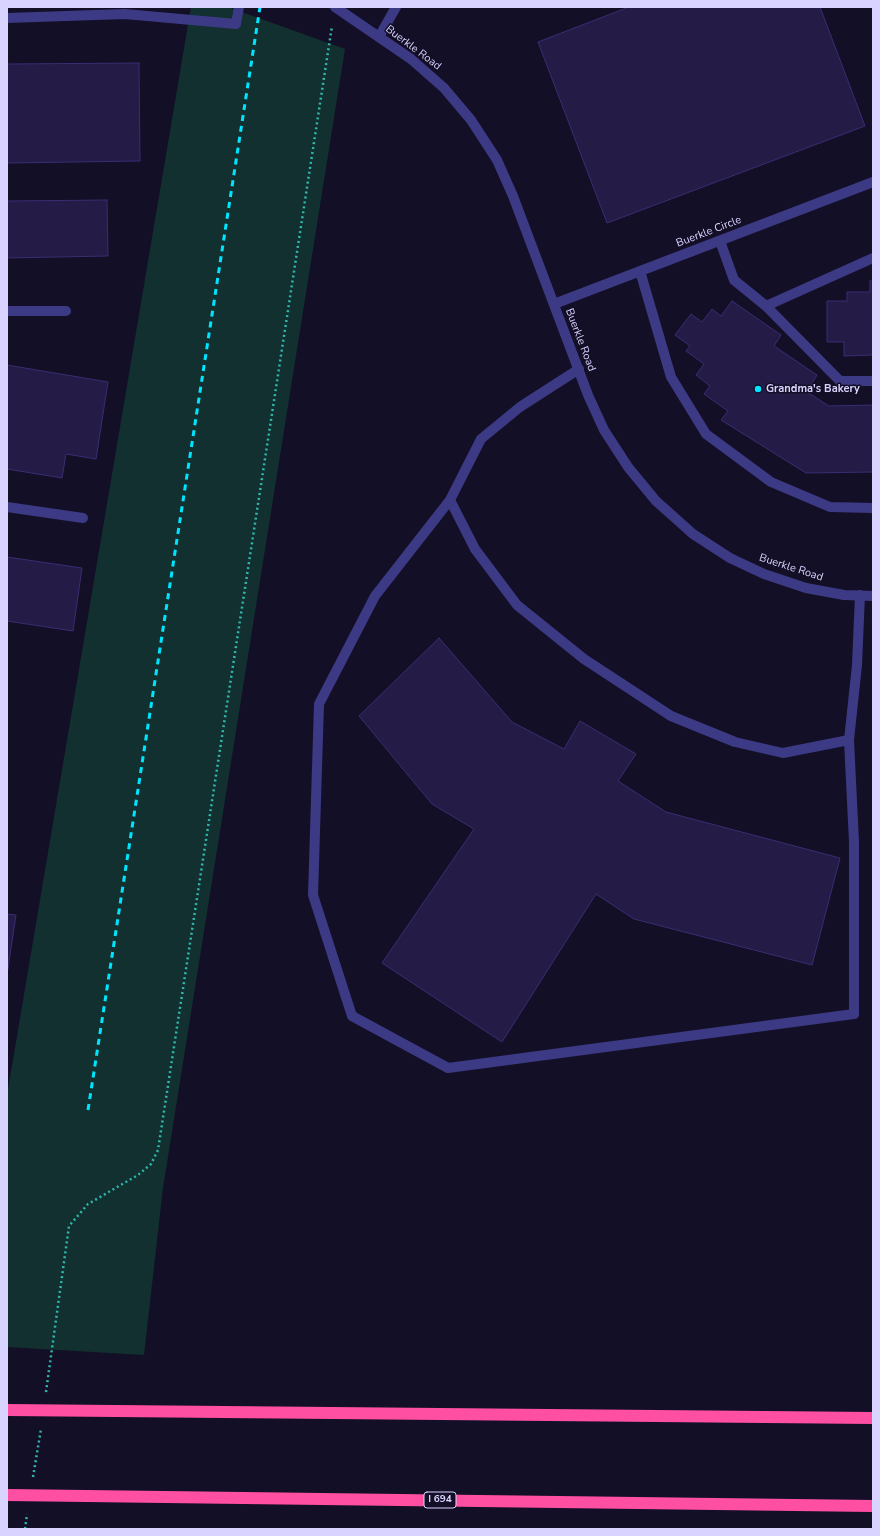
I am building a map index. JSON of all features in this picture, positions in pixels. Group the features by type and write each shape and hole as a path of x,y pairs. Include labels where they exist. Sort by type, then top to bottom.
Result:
{"highway":[{"path":"7,1410 873,1418"},
{"name":"I 694","path":"7,1495 873,1506"}],"street":[{"path":"7,18 125,10 236,24 239,7"},
{"name":"Buerkle Road","path":"335,7 411,59 444,88 471,120 497,160 513,196 579,370 604,430 628,467 656,501 693,534 730,558 764,574 806,588 844,595 873,596"},
{"path":"379,37 396,7"},
{"name":"Buerkle Circle","path":"554,304 873,182"},
{"path":"720,240 734,280 764,304 840,381 873,382"},
{"path":"764,304 766,306 873,258"},
{"path":"640,271 671,377 706,434 771,482 830,507 873,508"},
{"path":"7,311 66,311"},
{"path":"579,370 520,407 481,439 450,500 375,596 319,704 313,894 352,1016 448,1068 854,1014 854,842 850,740 857,665 860,595"},
{"path":"450,500 475,549 517,605 584,659 671,716 735,742 783,753 850,740"},
{"path":"7,507 83,518"}],"path":[{"path":"45,1400 68,1226 88,1204 138,1175 151,1164 158,1150 335,7"},
{"path":"32,1483 42,1422"},
{"path":"25,1529 27,1513"}],"green space":[{"path":"191,7 228,7 345,49 163,1188 144,1355 7,1347 7,1095"}],"building":[{"path":"629,7 820,7 865,126 607,223 538,42"},
{"path":"139,63 140,161 7,163 7,64"},
{"path":"107,200 108,256 7,258 7,201"},
{"path":"870,281 873,281 873,355 844,356 844,342 827,342 827,301 847,301 847,292 870,292"},
{"name":"Grandma's Bakery","path":"732,301 781,335 774,346 817,375 807,392 829,406 873,405 873,472 806,473 721,420 728,411 704,394 710,386 696,375 704,364 686,351 690,346 675,335 691,314 702,322 712,309 721,316"},
{"path":"7,365 108,382 96,459 66,454 62,478 7,469"},
{"path":"7,557 82,568 73,631 7,621"},
{"path":"439,638 512,722 564,749 580,721 636,754 618,781 666,812 840,858 812,965 634,919 596,894 502,1042 382,963 474,829 432,804 359,716"},
{"path":"7,914 16,915 7,975"}],"railway":[{"path":"88,1110 260,7"}],"place":[{"name":"Grandma's Bakery","path":"758,389"}]}
